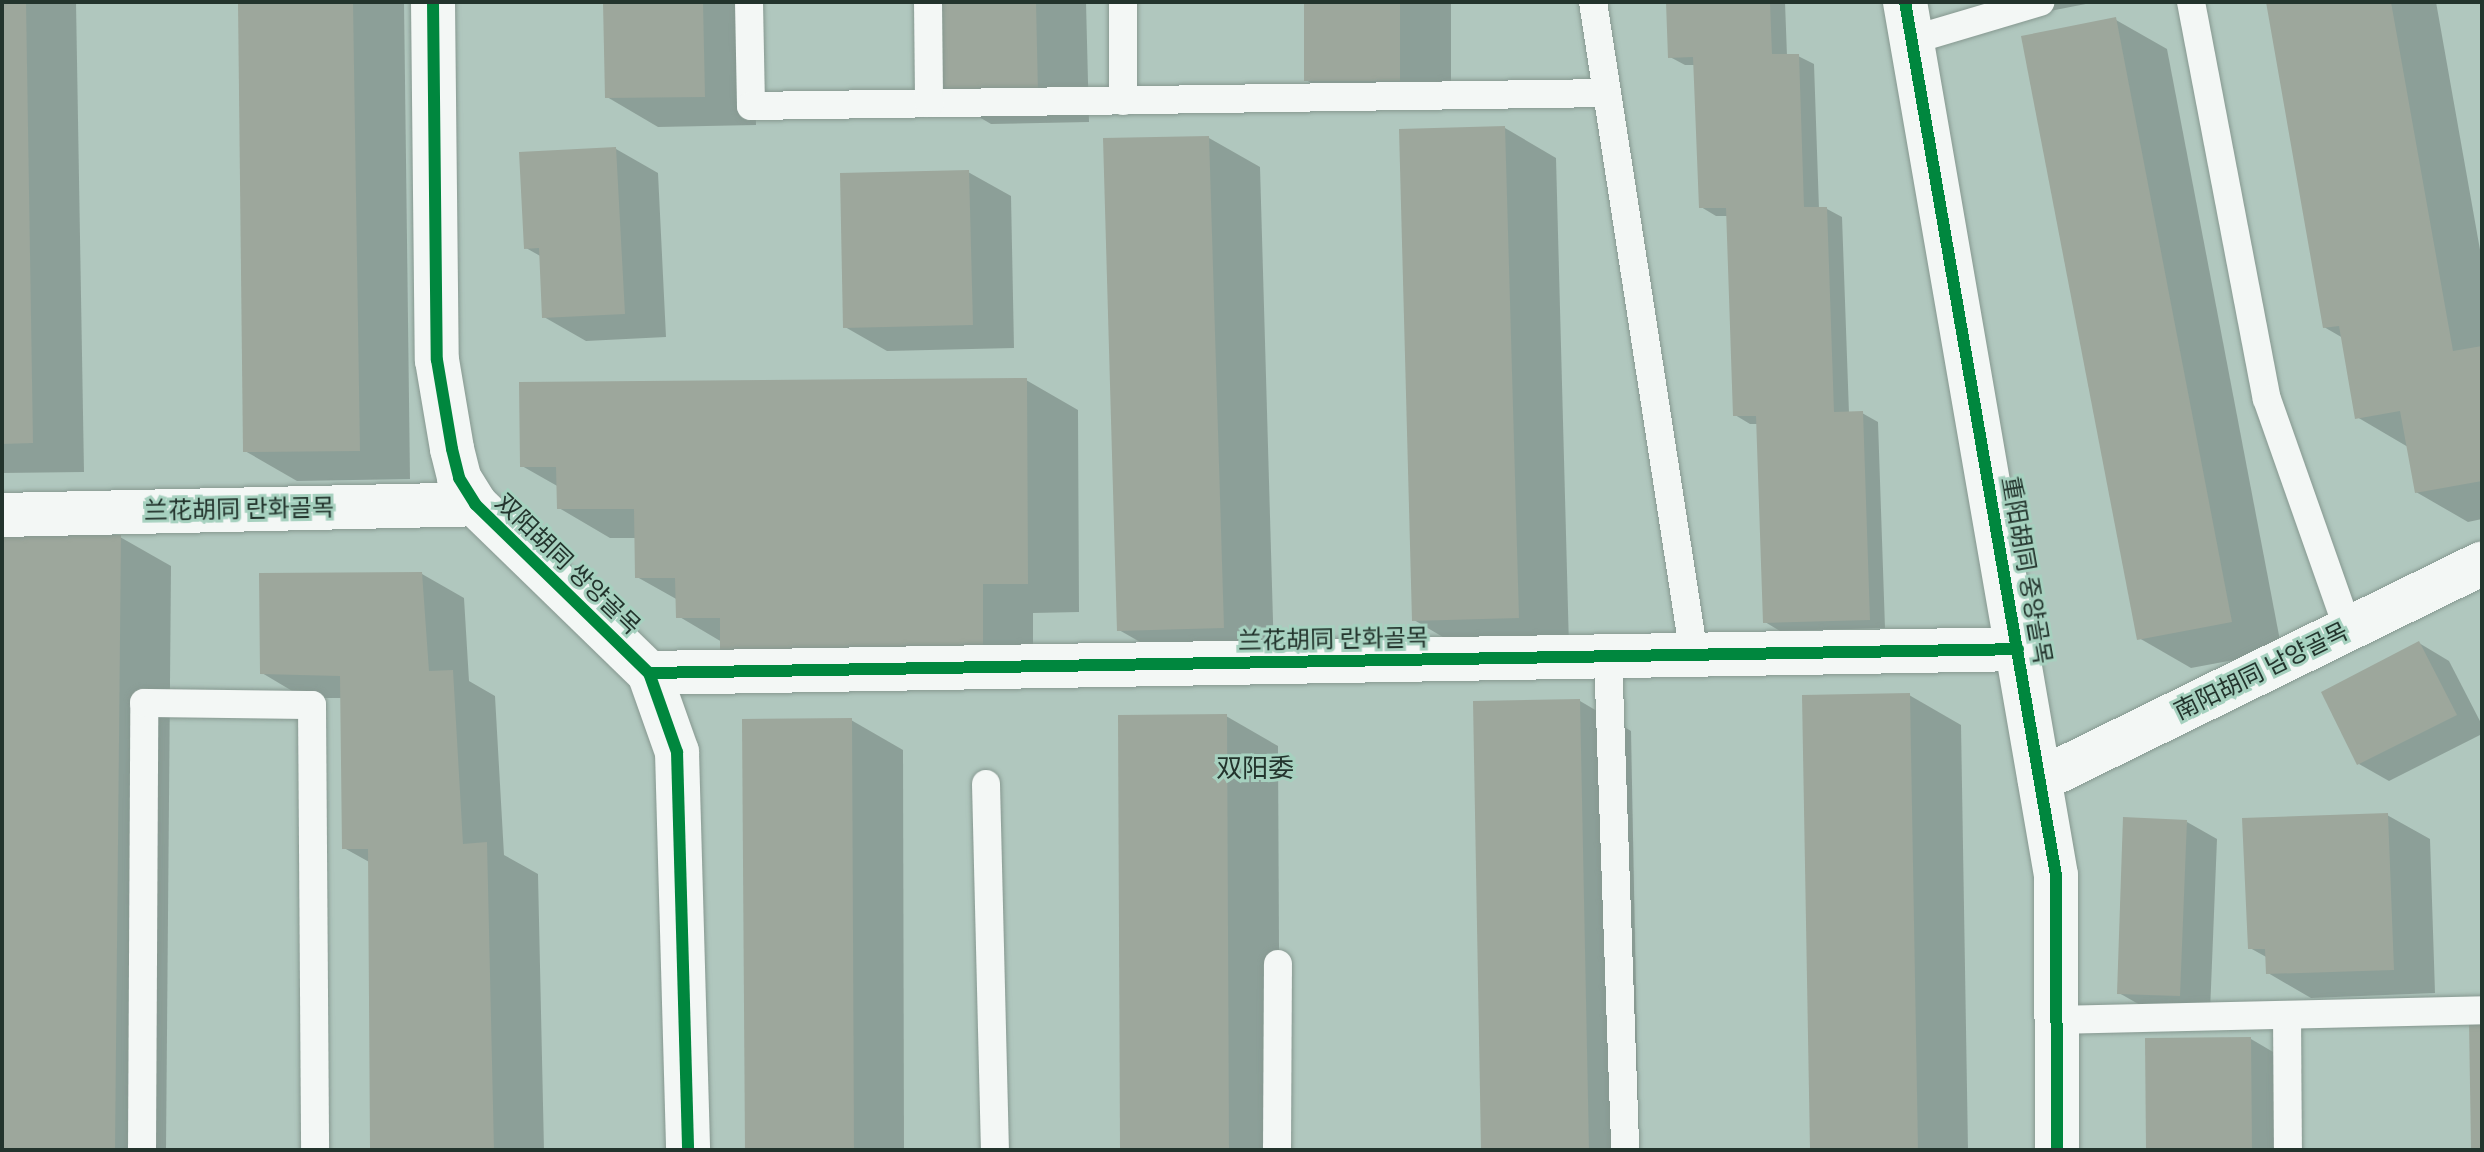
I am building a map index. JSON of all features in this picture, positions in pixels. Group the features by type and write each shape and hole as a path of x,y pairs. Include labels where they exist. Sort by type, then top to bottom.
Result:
{"street":[{"name":"双阳胡同 쌍양골목","path":"433,2 437,360 459,478 475,504 649,673 677,752 688,1150"},
{"name":"重阳胡同 중양골목","path":"1909,21 2056,875 2057,1150"},
{"name":"兰花胡同 란화골목","path":"2,515 475,504"},
{"name":"南阳胡同 남양골목","path":"2040,780 2482,563"},
{"name":"兰花胡同 란화골목","path":"649,673 2018,649"}],"lane":[{"path":"749,2 751,106 1606,93"},
{"path":"928,2 929,103"},
{"path":"1123,2 1123,101"},
{"path":"1593,2 1694,655"},
{"path":"1909,21 2040,2"},
{"path":"2191,2 2267,399 2348,629"},
{"path":"1608,656 1625,1150"},
{"path":"142,1150 144,703 312,705 315,1150"},
{"path":"986,784 995,1150"},
{"path":"1277,1150 1278,964"},
{"path":"2057,1020 2482,1010"},
{"path":"2287,1015 2288,1150"}],"building":[{"path":"2,2 26,2 33,443 2,444"},
{"path":"238,2 353,2 360,451 243,452"},
{"path":"603,2 703,2 705,97 605,98"},
{"path":"936,2 1036,2 1038,94 938,95"},
{"path":"1304,2 1400,2 1400,81 1304,81"},
{"path":"1666,2 1770,2 1772,54 1799,54 1804,207 1827,207 1834,412 1863,411 1870,620 1763,623 1756,416 1733,416 1726,208 1699,208 1693,57 1668,58"},
{"path":"2266,2 2391,2 2453,351 2482,346 2482,481 2415,493 2400,411 2355,419 2339,326 2323,328"},
{"path":"2116,17 2232,622 2137,640 2021,36"},
{"path":"1505,126 1519,618 1412,621 1399,129"},
{"path":"1209,136 1224,628 1117,631 1103,138"},
{"path":"616,147 625,314 542,318 539,248 524,249 519,152"},
{"path":"969,170 973,325 843,328 840,173"},
{"path":"1027,378 1028,584 983,584 983,656 720,658 720,618 676,618 675,578 635,578 634,509 557,509 556,467 520,467 519,382"},
{"path":"2,534 121,535 115,1150 2,1150"},
{"path":"422,572 429,671 453,670 463,844 487,842 494,1150 370,1150 368,849 342,849 340,676 260,674 259,573"},
{"path":"2419,641 2457,715 2357,765 2321,692"},
{"path":"1910,693 1918,1150 1810,1150 1802,695"},
{"path":"1580,699 1589,1150 1481,1150 1473,701"},
{"path":"1227,714 1229,1150 1120,1150 1118,715"},
{"path":"852,718 854,1150 745,1150 742,719"},
{"path":"2388,813 2394,970 2266,974 2265,949 2248,949 2242,818"},
{"path":"2123,817 2187,820 2180,996 2117,994"},
{"path":"2469,1022 2482,1022 2482,1150 2471,1150"},
{"path":"2251,1037 2252,1150 2146,1150 2145,1038"}],"cycle path":[{"path":"433,2 437,360 452,449 459,478 475,504 649,673 677,752 688,1150"},
{"path":"1905,2 2056,875 2057,1150"},
{"path":"649,673 2018,649"}],"district":[{"name":"双阳委","path":"1255,769"}]}
